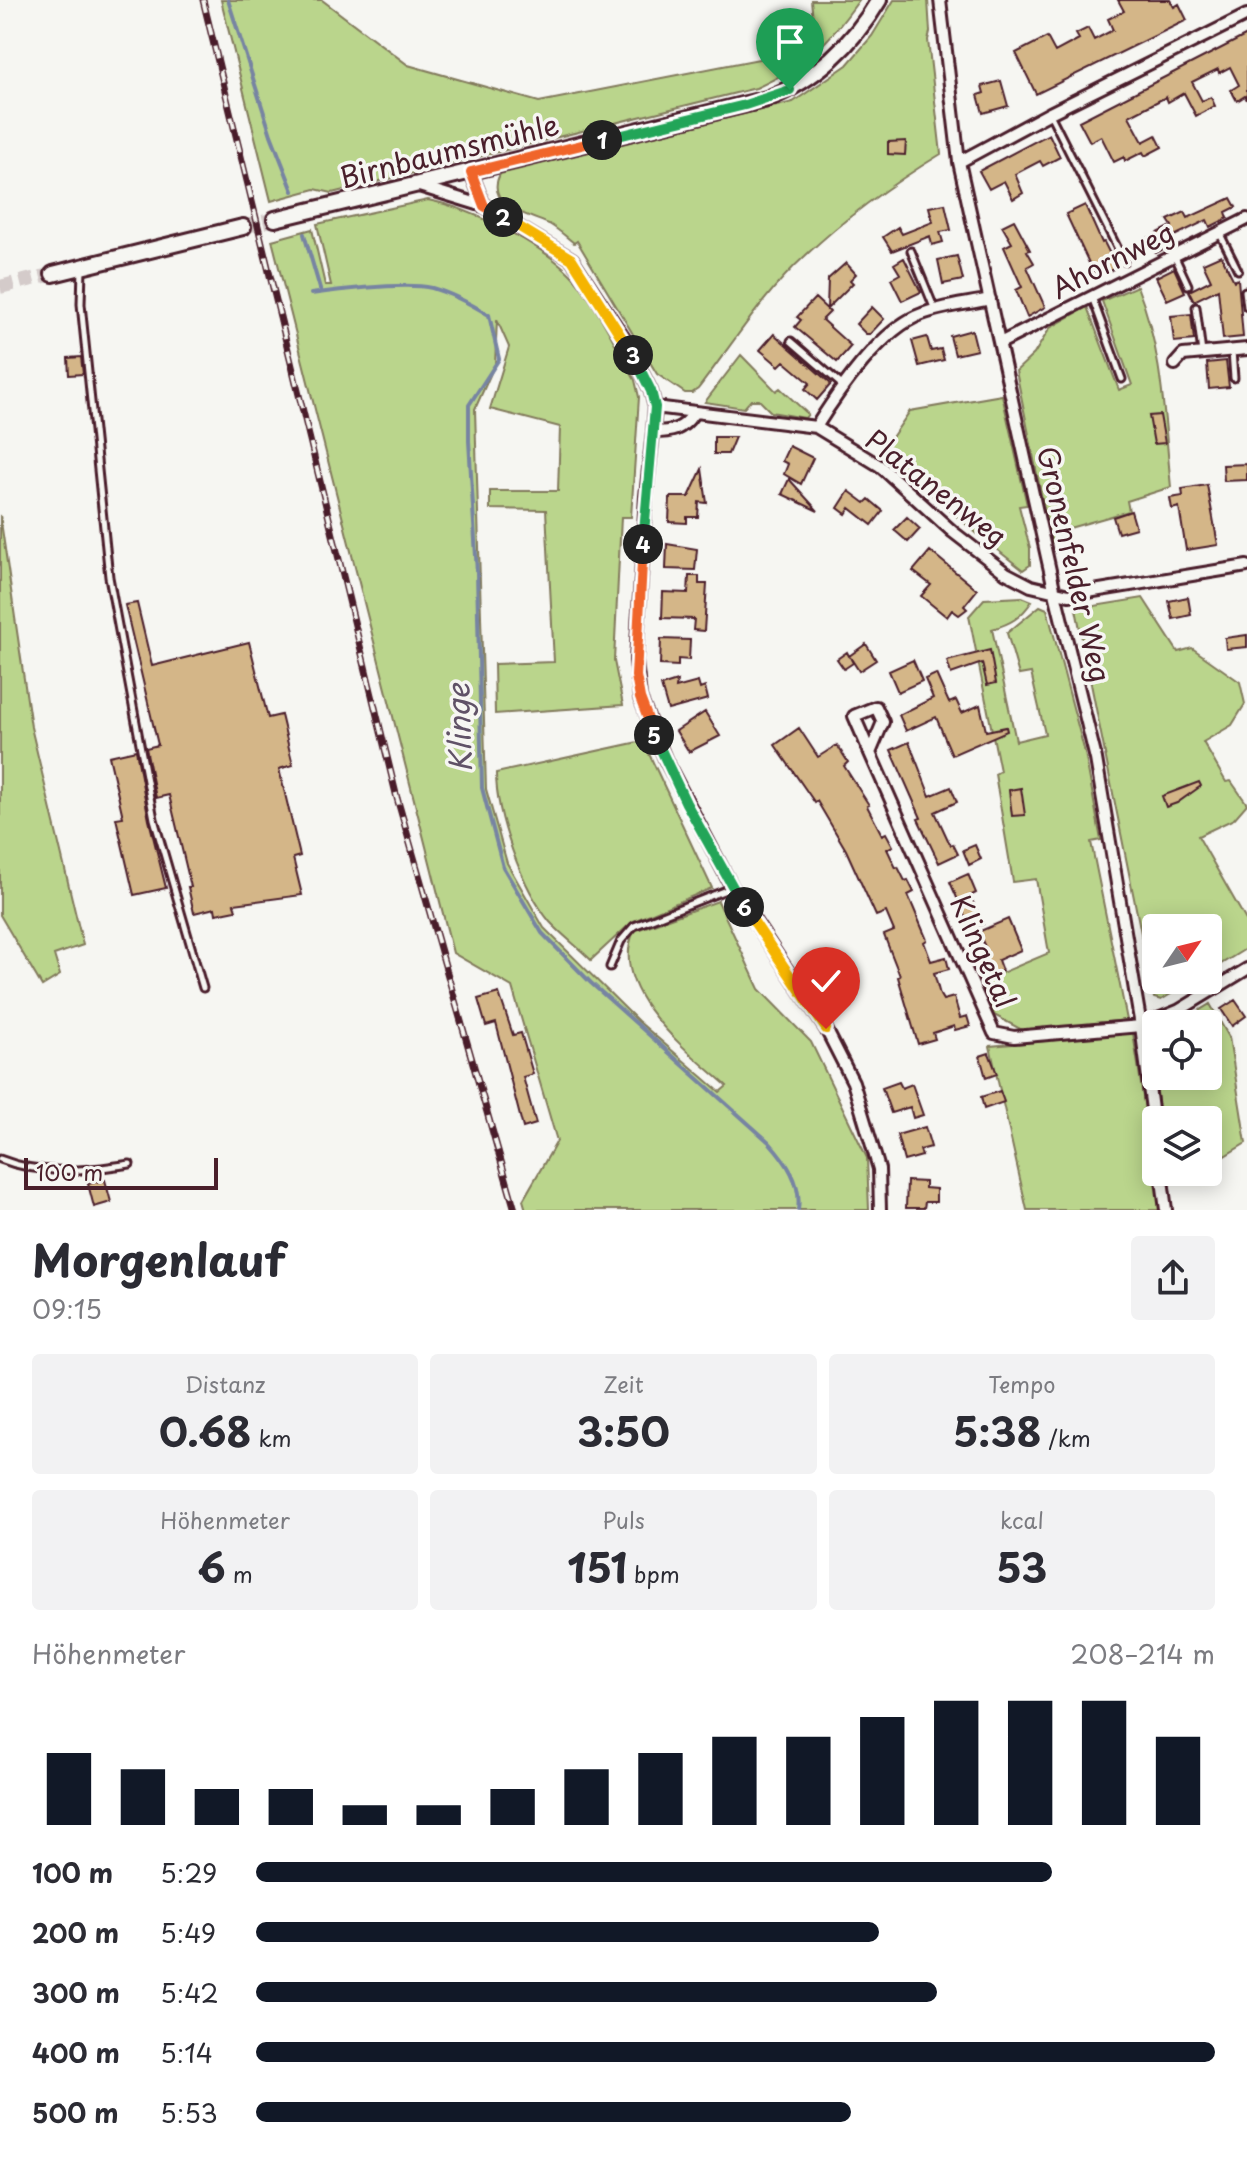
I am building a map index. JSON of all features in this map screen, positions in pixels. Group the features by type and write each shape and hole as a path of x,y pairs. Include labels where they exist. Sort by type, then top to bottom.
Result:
{"main road":[{"name":"Birnbaumsmühle","path":"275,219 745,105 790,90 843,49 879,0"},
{"path":"53,274 243,227"}],"street":[{"name":"Gronenfelder Weg","path":"940,0 959,162 1055,593 1096,759 1152,1106"},
{"path":"959,162 1247,15"},
{"path":"471,172 484,206"},
{"path":"417,185 484,206 572,259 627,343 651,391 655,407 646,496 636,676 640,698 652,731 732,887 826,1029 853,1082 879,1169 880,1210"},
{"name":"Ahornweg","path":"1000,343 1247,219"},
{"path":"816,427 844,387 892,333 922,314 990,299"},
{"path":"1175,364 1183,355 1247,349"},
{"name":"Platanenweg","path":"655,407 816,427 880,466 953,532 1006,573 1031,586 1055,593"},
{"path":"653,432 669,432 684,427 693,414"},
{"path":"1055,593 1069,595 1247,566"},
{"name":"Klingetal","path":"870,753 994,1033 1014,1037 1141,1026"},
{"path":"1141,1026 1178,1011 1247,969"},
{"path":"1163,1186 1166,1210"}],"lane":[{"path":"1050,113 1124,261"},
{"path":"1219,232 1238,270"},
{"path":"911,251 935,311"},
{"path":"1174,254 1188,285"},
{"path":"82,267 81,304 109,577 154,819 203,988"},
{"path":"1245,291 1247,307"},
{"path":"1091,295 1122,379"},
{"path":"1196,307 1202,353"},
{"path":"791,341 844,387"},
{"path":"1232,351 1234,378"},
{"path":"610,967 621,941 634,926 732,887"},
{"path":"0,1159 30,1169 70,1172 130,1164"}],"green space":[{"path":"221,0 322,0 408,65 539,102 779,55 797,48 810,38 813,19 811,0 859,0 815,52 789,71 756,88 332,193 315,189 271,201"},
{"path":"894,0 928,0 928,40 941,154 870,201 790,270 698,389 685,393 657,374 577,241 574,243 549,224 503,201 497,185 500,174 793,102 847,65 872,36"},
{"path":"428,200 446,204 510,232 567,271 602,319 635,380 639,397 631,517 621,517 614,661 623,705 495,714 494,664 554,662 546,510 490,509 490,491 558,491 560,427 490,409 509,347 497,320 495,364 475,409 486,789 507,863 544,928 638,1021 720,1092 727,1086 674,1038 642,997 632,976 629,953 634,931 718,901 759,989 811,1042 867,1158 869,1210 526,1210 523,1200 557,1141 512,987 453,953 272,240 312,229 325,285 331,285 317,224"},
{"path":"1137,286 1146,310 1157,360 1171,487 1127,501 1129,511 1066,529 1068,538 1051,543 1016,371 1034,354 1050,328 1087,307 1119,390 1132,385 1102,301"},
{"path":"741,355 776,391 780,388 808,414 805,418 771,412 759,400 751,400 744,408 705,402"},
{"path":"1002,395 1027,505 1019,506 1030,548 1030,565 1023,570 882,452 910,411"},
{"path":"0,515 31,727 83,945 54,955 60,975 42,986 0,915"},
{"path":"1022,597 1032,601 1024,612 992,629 1016,741 1045,734 1031,673 1019,675 1007,633 1040,606 1047,609 1085,753 1101,840 1091,842 1127,1020 1024,1031 994,1015 980,982 1049,953 1036,879 1013,882 995,774 1000,771 969,616 984,599"},
{"path":"1143,598 1178,652 1192,648 1240,682 1245,704 1232,725 1203,742 1226,782 1231,781 1247,804 1234,819 1198,836 1247,922 1247,948 1222,963 1222,914 1142,914 1142,938 1076,609"},
{"path":"643,741 712,888 633,921 591,960 550,922 530,890 512,851 500,810 496,773"},
{"path":"1153,994 1171,994 1161,1000 1154,998"},
{"path":"1210,1004 1213,1010 1200,1010"},
{"path":"1222,1025 1229,1037 1246,1143 1222,1158 1222,1106 1158,1106 1157,1090 1222,1090"},
{"path":"1133,1033 1145,1106 1142,1106 1142,1186 1157,1186 1161,1210 1027,1210 990,1046"}],"building":[{"path":"1118,0 1170,0 1174,7 1179,4 1187,20 1036,94 1016,53 1047,37 1055,52 1079,39 1076,34 1088,28 1094,40 1113,30 1108,19 1124,11"},
{"path":"1247,35 1247,100 1245,96 1237,101 1231,90 1239,85 1230,67 1219,73 1218,69 1192,82 1202,101 1211,97 1215,106 1196,116 1184,93 1168,102 1166,97 1129,116 1143,142 1156,135 1162,147 1145,156 1143,152 1125,161 1124,157 1114,162 1101,136 1090,142 1079,121"},
{"path":"1001,81 1008,106 983,113 978,95 984,93 982,86"},
{"path":"1049,134 1060,157 1043,166 1040,161 1015,174 1023,193 1013,199 1004,181 989,189 979,171"},
{"path":"906,141 905,155 888,154 888,142"},
{"path":"1231,198 1236,207 1226,212 1228,218 1210,227 1207,220 1172,237 1175,243 1156,253 1148,238 1172,226 1168,220 1185,212 1188,218"},
{"path":"945,204 951,230 940,232 943,242 932,245 930,236 892,251 883,237 898,227 902,234 933,222 929,207"},
{"path":"1085,205 1115,268 1096,278 1066,214"},
{"path":"1014,220 1030,250 1027,251 1034,263 1027,267 1045,307 1027,317 1016,290 1022,287 1004,247 1012,243 1002,226"},
{"path":"1221,255 1234,281 1238,279 1243,337 1223,339 1218,289 1194,301 1189,291 1211,280 1203,263"},
{"path":"957,256 963,280 943,284 938,260"},
{"path":"904,258 921,292 902,301 891,279 900,274 894,264"},
{"path":"846,263 856,274 850,280 853,283 827,309 828,279"},
{"path":"1174,268 1185,292 1167,300 1156,277"},
{"path":"815,298 830,312 822,320 851,346 837,362 795,327 801,320 797,317"},
{"path":"872,307 884,319 870,334 866,334 856,324"},
{"path":"1191,314 1194,340 1174,342 1171,316"},
{"path":"972,330 977,350 955,355 950,336"},
{"path":"774,334 831,384 817,400 805,389 810,383 784,361 779,366 760,350"},
{"path":"927,337 931,351 941,349 944,360 919,366 912,341"},
{"path":"81,357 83,374 69,375 68,358"},
{"path":"1226,361 1229,387 1209,389 1207,363"},
{"path":"1160,415 1165,443 1154,444 1149,416"},
{"path":"714,437 735,437 728,454 714,454"},
{"path":"789,446 813,458 801,484 784,474 788,464 782,461"},
{"path":"1247,464 1247,480 1224,481 1223,465"},
{"path":"702,469 707,503 699,502 698,517 687,517 687,523 669,522 670,497 689,497"},
{"path":"789,479 818,511 782,494"},
{"path":"1207,485 1218,545 1186,550 1179,507 1172,509 1170,498 1183,496 1182,489"},
{"path":"849,491 865,503 869,499 883,511 872,525 850,508 846,514 838,508"},
{"path":"1131,511 1136,528 1118,533 1113,517"},
{"path":"907,517 920,529 908,542 894,530"},
{"path":"667,544 697,549 695,570 666,569"},
{"path":"930,551 977,590 964,606 967,609 959,615 952,610 947,617 921,596 931,585 913,571"},
{"path":"689,576 699,576 699,584 707,584 704,631 693,630 694,619 662,618 663,592 688,593"},
{"path":"1188,597 1191,615 1173,619 1169,601"},
{"path":"137,603 152,666 249,642 268,718 281,715 293,765 279,769 300,856 293,858 302,895 234,904 236,910 216,914 215,908 194,913 188,887 191,887 169,795 156,798 146,748 158,745 125,605"},
{"path":"1247,635 1247,647 1226,649 1225,638"},
{"path":"661,639 690,640 689,660 678,659 678,666 660,665"},
{"path":"866,644 876,660 859,671 850,657 853,663 844,669 837,659 847,652 849,656"},
{"path":"990,650 996,683 987,685 982,663 951,674 947,661"},
{"path":"913,660 922,681 898,692 889,671"},
{"path":"936,674 949,703 956,700 962,713 980,705 986,731 1006,727 1007,731 952,755 936,717 906,731 899,715 933,698 925,679"},
{"path":"677,681 676,688 698,682 700,689 705,687 708,699 668,710 661,686"},
{"path":"705,712 720,736 689,752 676,731"},
{"path":"799,728 818,757 837,745 848,762 844,766 869,805 882,835 886,833 893,846 887,849 896,868 914,892 908,895 927,940 924,942 931,961 946,957 949,969 934,973 940,995 943,1000 954,997 960,1018 967,1016 970,1026 955,1030 954,1026 933,1033 935,1039 918,1044 900,976 884,935 894,931 886,912 876,916 846,850 817,801 815,803 775,745"},
{"path":"909,742 930,796 951,787 957,802 935,812 958,854 939,863 891,750"},
{"path":"136,750 166,888 134,895 116,818 123,817 109,756"},
{"path":"1199,782 1201,786 1166,807 1162,796"},
{"path":"1021,788 1025,815 1012,816 1009,790"},
{"path":"975,845 981,859 969,865 963,850"},
{"path":"968,874 976,893 970,896 983,924 967,931 961,917 965,916 950,882"},
{"path":"1008,919 1021,950 998,960 1002,971 988,977 977,953 986,949 978,932"},
{"path":"499,993 513,1035 521,1033 533,1074 523,1077 536,1124 523,1128 496,1023 486,1026 478,999"},
{"path":"1235,1000 1246,1016 1232,1026 1221,1009"},
{"path":"989,1053 997,1074 986,1078 980,1056"},
{"path":"899,1082 902,1088 912,1084 923,1115 913,1118 910,1107 891,1113 882,1088"},
{"path":"1000,1091 1004,1102 984,1109 981,1097"},
{"path":"925,1127 931,1147 920,1150 922,1156 904,1161 897,1135"},
{"path":"105,1180 111,1202 94,1207 88,1184"},
{"path":"907,1181 925,1182 925,1188 936,1189 936,1202 925,1202 924,1208 906,1208"}],"waterway":[{"path":"228,0 271,135 293,191"},
{"path":"304,234 321,292"},
{"name":"Klinge","path":"311,294 373,287 420,286 447,293 489,315 499,359 469,405 469,441 477,573 482,788 503,867 542,933 591,983 769,1142 787,1165 795,1182 798,1210"}],"tunnel":[{"path":"243,227 275,219"},
{"path":"0,287 53,274"}],"railway":[{"path":"203,0 397,798 515,1210"}],"route":[{"path":"790,90 745,105 471,172 484,206 572,259 627,343 651,391 655,407 636,661 640,698 686,803 732,887 826,1029"}]}
